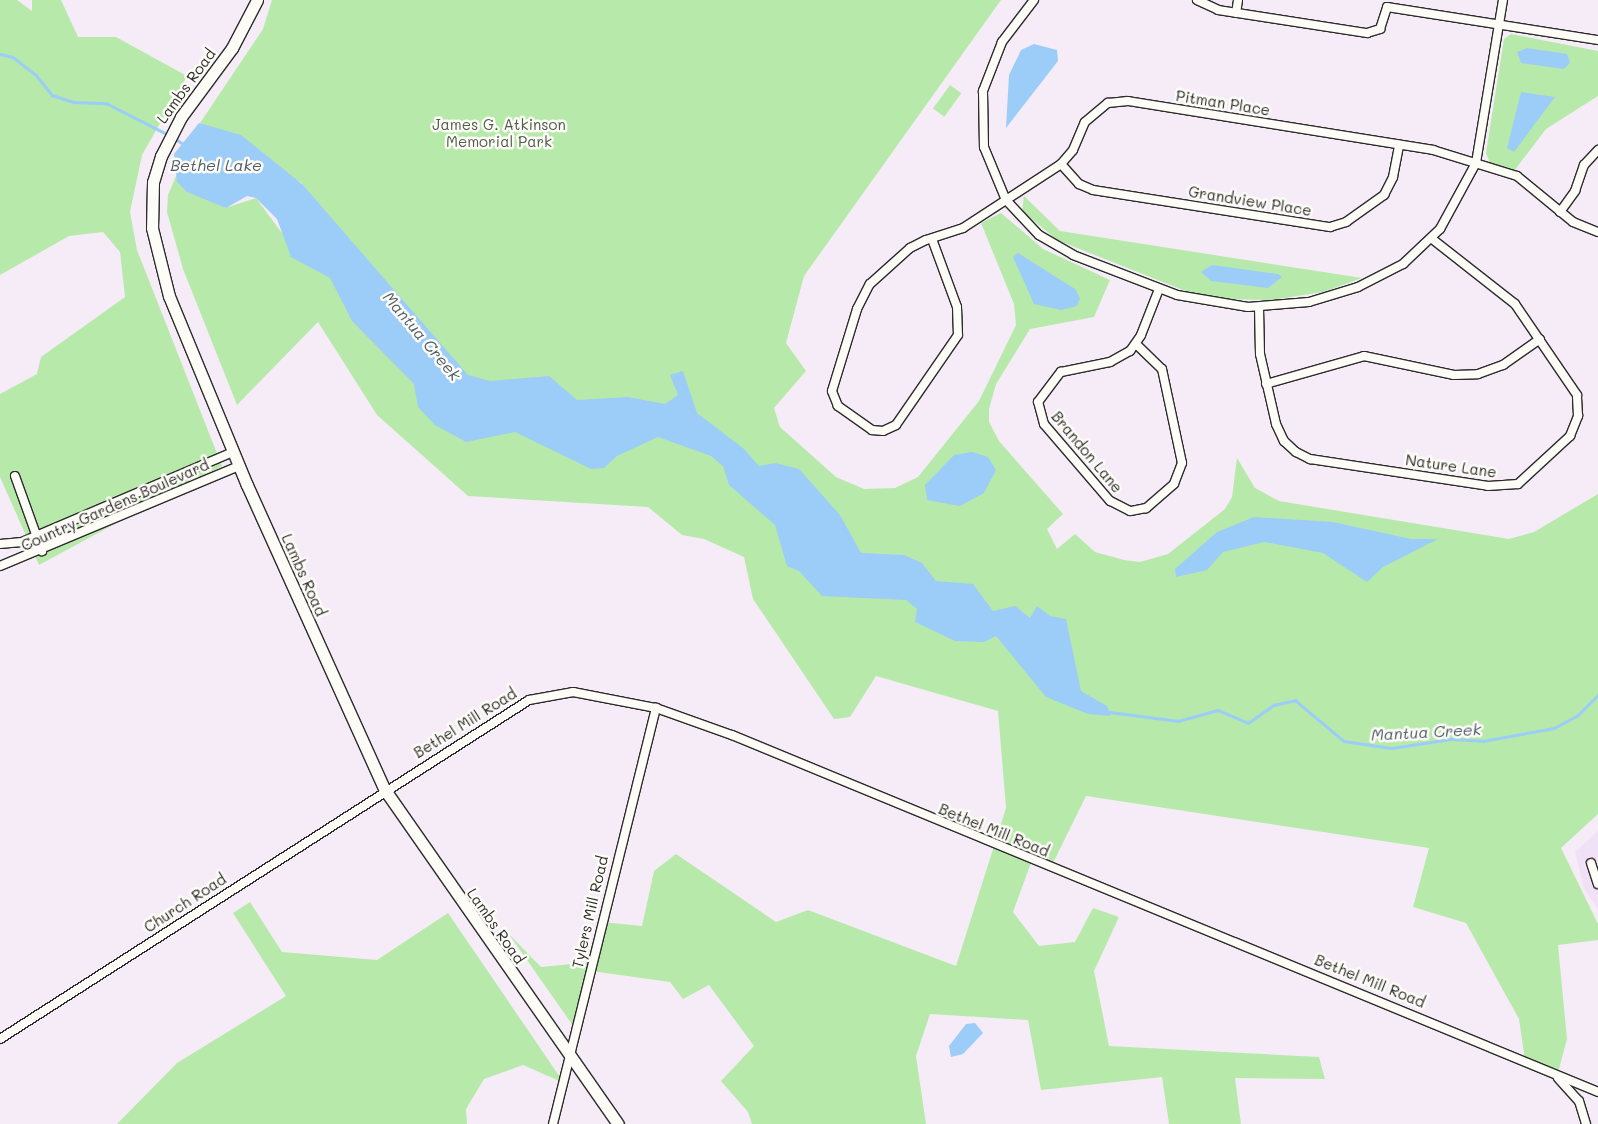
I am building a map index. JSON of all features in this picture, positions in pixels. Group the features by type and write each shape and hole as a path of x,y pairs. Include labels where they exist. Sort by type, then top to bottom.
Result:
{"main road":[{"name":"Lambs Road","path":"257,0 232,48 172,131 161,156 151,204 156,254 169,296 239,466 385,790 568,1055 618,1124"}],"street":[{"path":"1034,0 1002,42 983,91 984,147 1006,200 1027,224 1057,246 1159,289 1199,302 1259,307 1309,302 1358,287 1403,264 1432,239 1459,201 1476,163 1503,0"},
{"path":"1197,0 1236,13 1371,33 1382,26 1387,4 1498,25 1598,40"},
{"path":"1236,13 1238,0"},
{"name":"Pitman Place","path":"932,239 957,307 958,335 896,425 883,432 872,430 836,403 834,383 870,284 897,256 932,239 963,228 1061,164 1090,116 1105,105 1119,101 1399,144 1476,163 1517,176 1579,226 1598,232"},
{"name":"Grandview Place","path":"1061,164 1079,184 1093,190 1330,227 1346,222 1384,195 1393,177 1399,144"},
{"path":"1560,212 1575,191 1584,165 1598,150"},
{"name":"Nature Lane","path":"1259,307 1259,348 1280,437 1303,456 1504,487 1534,473 1568,439 1577,420 1574,388 1507,296 1459,264 1432,239"},
{"path":"1136,344 1159,289"},
{"path":"1266,384 1360,357 1454,375 1478,374 1503,366 1540,339"},
{"name":"Brandon Lane","path":"1136,344 1162,369 1182,463 1174,484 1146,508 1133,511 1110,501 1044,424 1038,406 1057,374 1110,362 1136,344"},
{"name":"Country Gardens Boulevard","path":"0,544 36,536 233,452"},
{"name":"Country Gardens Boulevard","path":"0,566 42,551 239,466"},
{"path":"15,476 42,551"},
{"name":"Bethel Mill Road","path":"385,790 529,700 573,692 656,708 1464,1034 1546,1072 1598,1092"},
{"name":"Tylers Mill Road","path":"553,1124 568,1055 656,708"},
{"name":"Church Road","path":"0,1039 385,790"},
{"path":"1590,863 1598,884"},
{"path":"1546,1072 1572,1092 1582,1106 1586,1124"}],"shaded area":[{"path":"1598,831 1598,909 1584,889 1575,852"}],"green space":[{"path":"0,0 17,0 32,11 32,0 61,0 78,37 116,37 187,76 142,155 130,212 137,250 222,466 39,565 0,477 0,394 37,374 41,357 125,297 120,252 103,232 69,236 0,275"},
{"name":"James G. Atkinson Memorial Park","path":"272,0 1001,0 804,276 786,343 806,371 774,408 780,427 836,477 864,489 895,488 918,477 979,401 1016,325 1014,304 981,223 1001,213 1043,249 1110,280 1094,317 1030,329 996,384 989,409 989,422 999,441 1063,514 1047,529 1057,549 1075,534 1095,552 1124,560 1140,562 1168,554 1225,509 1232,497 1237,458 1255,488 1279,501 1509,539 1534,532 1598,494 1598,814 1561,848 1598,924 1598,940 1558,945 1567,1039 1558,1073 1525,1060 1519,1019 1466,923 1413,907 1429,848 1086,796 1051,867 1032,860 1013,912 1039,946 1075,942 1093,908 1119,917 1094,971 1109,1046 1319,1057 1325,1079 1235,1078 1241,1124 1169,1124 1162,1077 1041,1090 1028,1020 930,1014 916,1056 926,1124 752,1124 748,1112 721,1081 754,1046 709,985 683,999 670,982 591,971 576,1030 508,933 541,967 592,962 602,922 642,926 654,871 676,854 776,922 808,910 956,966 1006,808 998,711 876,676 850,717 834,719 753,599 744,557 704,539 682,535 648,507 468,496 377,415 318,322 237,405 183,269 167,212 168,195 179,169 225,208 256,198 305,264 302,183 200,123 263,29"},
{"path":"1511,34 1598,51 1598,96 1546,129 1514,171 1490,163 1486,153 1504,39"},
{"path":"950,85 961,93 944,117 933,108"},
{"path":"1024,196 1060,231 1362,278 1323,292 1271,300 1223,299 1188,292 1057,240 1022,211"},
{"path":"250,902 282,952 377,960 448,913 564,1083 523,1065 484,1079 466,1109 467,1124 117,1124 177,1063 286,996 233,913"}],"water":[{"path":"1034,44 1057,50 1058,61 1006,128 1009,75 1021,50"},
{"path":"1527,48 1567,54 1570,63 1564,69 1521,63 1517,52"},
{"path":"1521,92 1555,97 1514,152 1507,148"},
{"name":"Bethel Lake","path":"199,123 241,135 302,184 468,375 490,381 549,376 577,400 628,397 665,404 678,395 670,375 683,371 697,413 744,449 759,466 775,463 799,469 840,515 861,553 904,555 922,563 936,581 973,584 993,611 1015,606 1030,618 1037,606 1050,616 1066,619 1081,691 1107,706 1111,716 1088,714 1046,697 996,636 984,642 955,641 915,622 917,609 906,600 822,596 799,571 787,566 775,525 729,485 723,466 711,456 658,437 617,456 604,468 591,469 515,432 466,442 435,425 418,407 414,384 352,321 330,278 291,257 277,219 256,198 247,196 226,208 187,192 177,182 174,154"},
{"path":"1018,253 1075,289 1080,298 1077,306 1061,310 1034,304 1013,257"},
{"path":"1212,265 1278,274 1282,277 1268,288 1211,281 1201,272"},
{"path":"972,452 988,457 996,470 984,493 960,506 927,500 925,485 954,455"},
{"path":"1254,517 1333,522 1411,539 1438,539 1383,567 1367,582 1323,553 1264,542 1223,552 1207,570 1176,577 1175,569 1217,532"},
{"path":"975,1023 983,1033 963,1054 951,1057 949,1046 966,1024"}],"waterway":[{"name":"Mantua Creek","path":"0,54 13,57 36,75 52,95 74,102 106,103 165,133"},
{"name":"Mantua Creek","path":"176,139 185,145"},
{"name":"Mantua Creek","path":"1110,712 1178,721 1218,710 1248,723 1274,705 1295,700 1344,741 1392,748 1450,739 1483,741 1554,728 1577,716 1598,695"}]}
